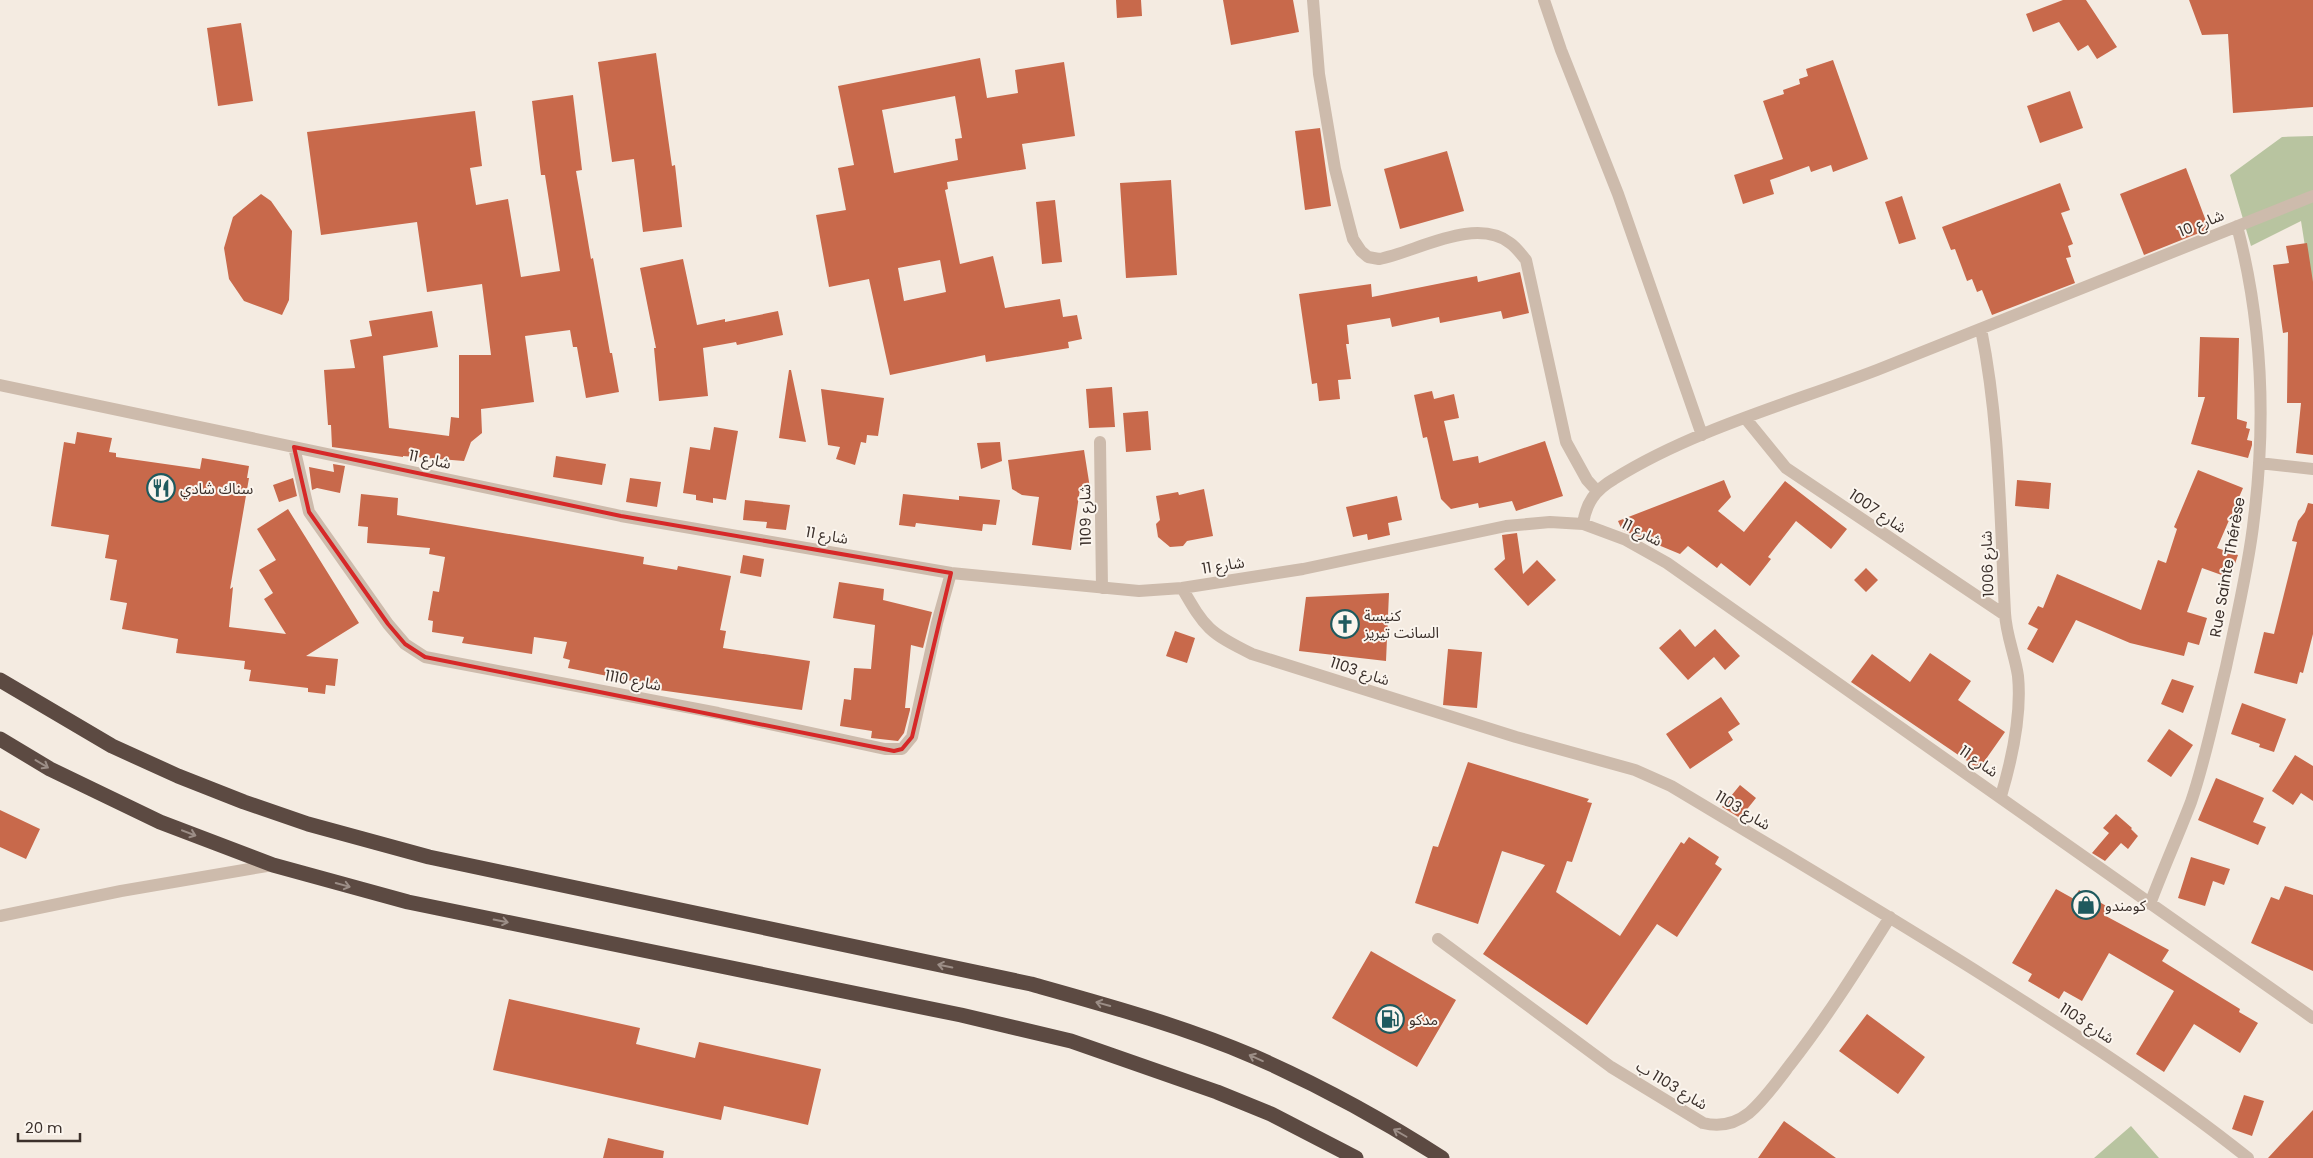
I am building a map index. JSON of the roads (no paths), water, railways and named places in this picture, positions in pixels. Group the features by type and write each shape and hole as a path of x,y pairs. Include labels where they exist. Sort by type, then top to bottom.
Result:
{"highway":[{"path":"0,680 112,746 178,776 244,802 308,824 429,857 1021,982 1118,1008 1254,1057 1374,1117 1442,1158"},
{"path":"0,739 50,770 160,822 273,865 408,902 952,1013 1062,1039 1217,1092 1271,1114 1356,1158"}],"street":[{"path":"1313,0 1319,74 1335,169 1353,239 1360,252 1368,257 1379,259 1454,236 1490,234 1509,242 1526,260 1566,442 1584,474 1597,491 1586,506 1583,524"},
{"path":"1544,0 1561,50 1618,194 1702,435"},
{"name":"شارع 10","path":"1597,491 1633,468 1702,435 2102,282 2313,196"},
{"name":"Rue Sainte Thérèse","path":"2150,904 2191,802 2209,741 2231,642 2254,519 2261,404 2253,306 2247,266 2237,226"},
{"name":"شارع 1006","path":"1981,329 1989,369 1998,454 2005,615 2018,676 2018,705 2009,770 2001,796"},
{"name":"شارع 11","path":"0,385 621,516 951,573 1102,588 1139,591 1182,588 1302,569 1506,526 1550,522 1583,524 1626,540 1667,564 2001,796 2150,904 2313,1018"},
{"name":"شارع 1007","path":"1746,419 1786,468 2005,615"},
{"name":"شارع 1109","path":"1100,442 1102,588"},
{"name":"شارع 1110","path":"294,447 309,512 388,624 406,644 425,657 718,713 885,749 902,749 912,737 937,622 951,573"},
{"path":"2258,463 2313,469"},
{"name":"شارع 1103","path":"1182,588 1207,629 1223,640 1252,654 1516,738 1635,770 1671,786 1890,917 2125,1068 2186,1109 2248,1158"},
{"path":"0,916 121,891 273,865"},
{"name":"شارع 1103 ب","path":"1438,939 1611,1067 1703,1123 1719,1125 1729,1124 1749,1113 1774,1086 1810,1039 1890,917"}],"place":[{"name":"سناك شادي","path":"161,488"},
{"name":"كنيسة السانت تيريز","path":"1345,624"},
{"name":"كومندو","path":"2086,905"},
{"name":"مدكو","path":"1390,1019"}]}
